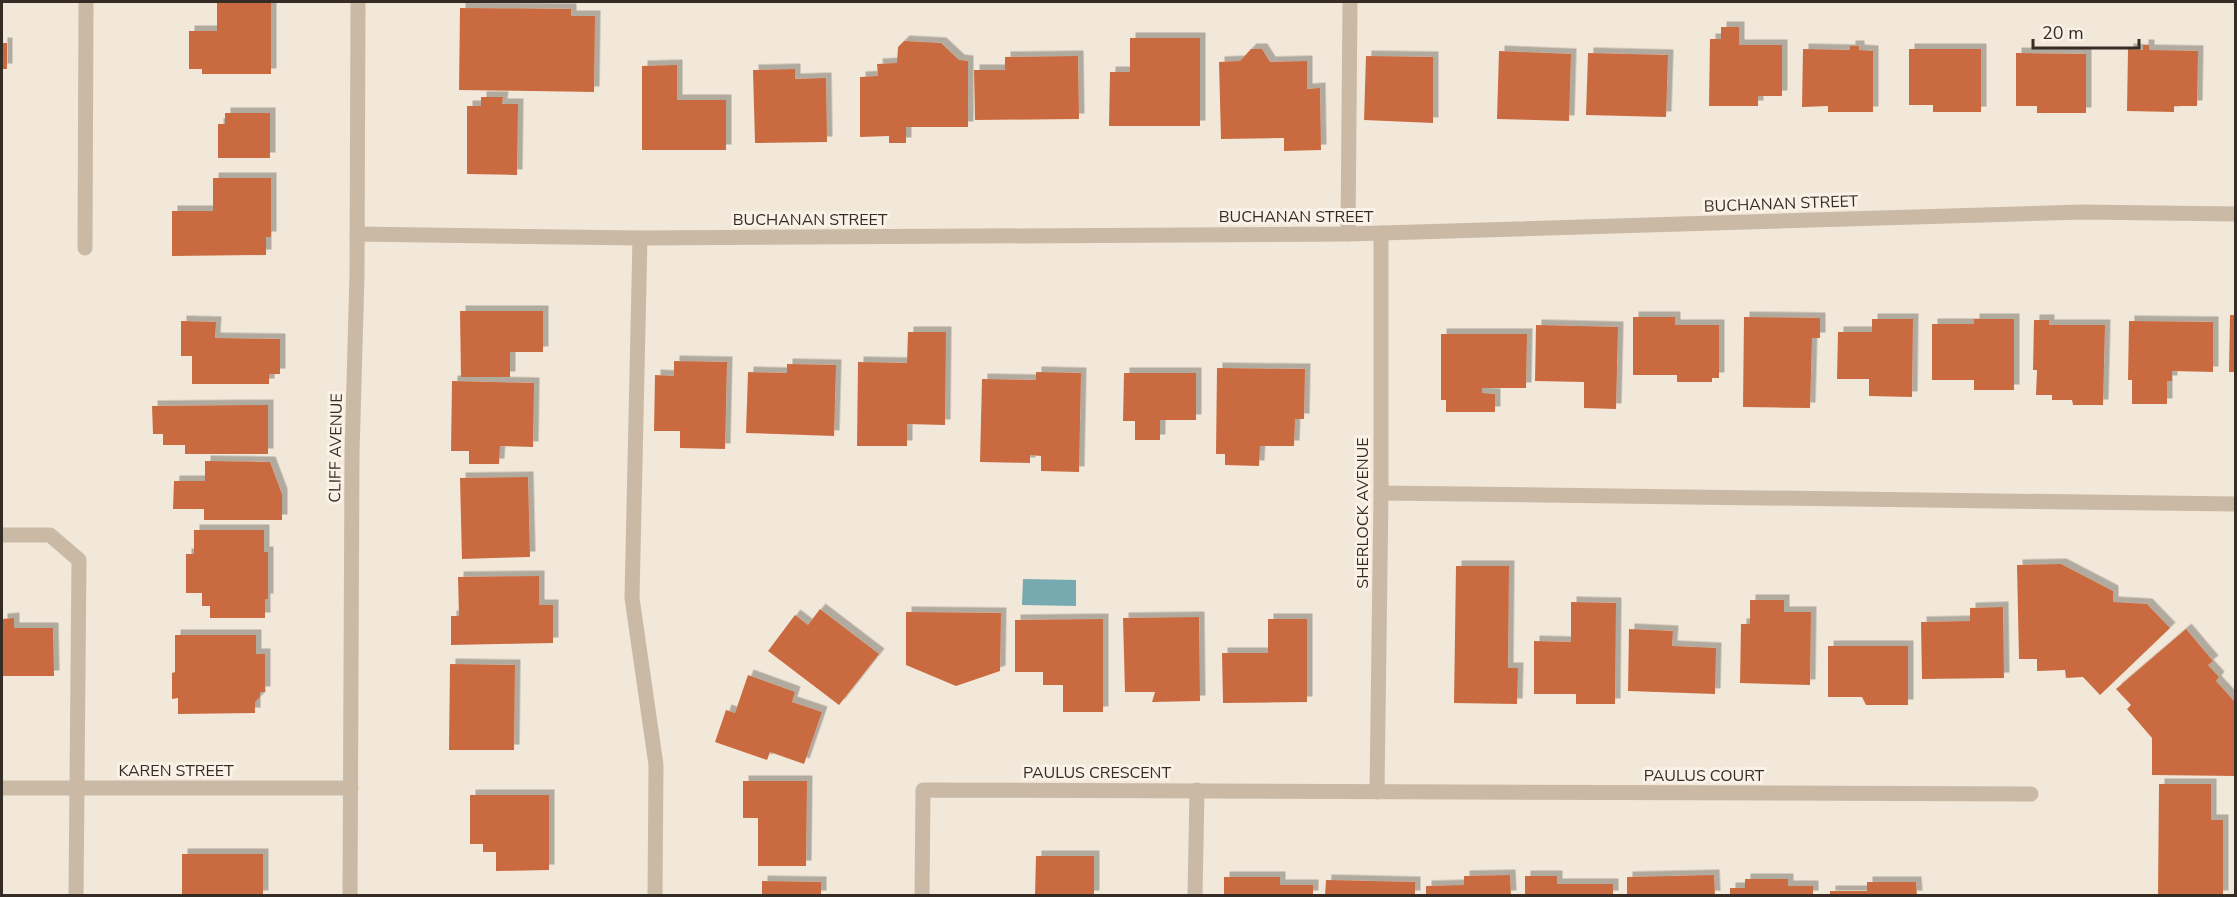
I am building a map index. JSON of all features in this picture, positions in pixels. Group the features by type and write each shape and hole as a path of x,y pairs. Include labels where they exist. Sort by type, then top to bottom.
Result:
{"street":[{"path":"85,248 86,2"},
{"name":"CLIFF AVENUE","path":"350,896 352,454 357,234 358,2"},
{"path":"1348,234 1350,2"},
{"name":"BUCHANAN STREET","path":"357,234 640,238 1381,234 2082,212 2235,214"},
{"name":"SHERLOCK AVENUE","path":"1377,792 1381,493 1381,234"},
{"path":"640,238 632,598 656,765 655,896"},
{"path":"1381,493 2235,504"},
{"path":"2,535 50,535 79,560 75,896"},
{"name":"KAREN STREET","path":"2,788 351,788"},
{"name":"PAULUS CRESCENT","path":"922,896 923,790 1377,792"},
{"path":"1195,896 1197,790"},
{"name":"PAULUS COURT","path":"1377,792 2031,794"}],"water":[{"path":"1023,579 1076,580 1076,606 1022,605"}],"building":[{"path":"217,2 271,2 271,74 202,74 202,69 189,69 189,31 217,31"},
{"path":"460,8 571,9 571,16 595,16 594,92 459,90"},
{"path":"1721,27 1739,27 1739,45 1782,45 1782,96 1758,96 1758,106 1709,106 1710,39 1721,39"},
{"path":"1130,38 1200,38 1200,126 1109,126 1110,72 1130,72"},
{"path":"904,41 941,43 959,60 968,61 968,127 906,127 906,143 889,143 889,136 860,137 860,77 878,76 877,64 897,63 898,47"},
{"path":"2,43 7,43 7,69 2,69"},
{"path":"2143,45 2149,45 2149,50 2198,51 2197,106 2174,106 2174,112 2127,111 2128,49 2143,50"},
{"path":"1850,46 1859,46 1859,50 1873,51 1873,112 1828,112 1828,106 1802,107 1803,49 1850,50"},
{"path":"1251,49 1262,49 1270,62 1307,61 1307,89 1320,88 1321,150 1284,151 1284,138 1221,139 1219,62 1240,61"},
{"path":"1909,49 1981,49 1981,112 1933,112 1933,105 1909,105"},
{"path":"1499,51 1571,54 1569,121 1497,119"},
{"path":"1588,53 1668,55 1666,117 1586,115"},
{"path":"2016,53 2086,54 2086,113 2037,113 2037,106 2016,106"},
{"path":"1078,56 1079,119 975,120 974,70 1005,70 1005,57"},
{"path":"1366,56 1433,57 1433,123 1364,120"},
{"path":"677,65 677,100 726,100 726,150 642,150 642,66"},
{"path":"795,69 795,79 826,78 827,142 755,143 753,70"},
{"path":"481,97 503,97 502,104 518,104 517,175 467,174 467,106 481,106"},
{"path":"225,113 270,113 270,158 218,158 218,124 225,124"},
{"path":"213,178 271,178 271,237 266,237 266,255 172,256 172,211 213,211"},
{"path":"460,311 543,311 543,352 510,352 510,377 461,377"},
{"path":"2230,315 2236,315 2236,372 2229,372"},
{"path":"1633,317 1675,317 1675,325 1719,325 1719,378 1712,378 1712,382 1677,382 1677,375 1633,375"},
{"path":"1744,317 1820,318 1820,338 1812,338 1810,408 1743,407"},
{"path":"1872,319 1913,319 1912,397 1869,396 1869,379 1837,379 1838,332 1872,332"},
{"path":"1974,319 2014,319 2014,390 1974,390 1974,380 1932,380 1932,324 1974,324"},
{"path":"2034,320 2049,320 2049,325 2105,325 2103,405 2073,405 2072,400 2052,400 2052,395 2036,395 2037,370 2033,370"},
{"path":"181,321 216,322 215,338 280,339 280,374 269,374 269,384 192,384 192,356 181,356"},
{"path":"2129,321 2213,322 2213,372 2172,371 2172,381 2167,381 2167,404 2132,404 2132,380 2128,380"},
{"path":"1536,325 1618,327 1616,409 1584,408 1584,382 1535,381"},
{"path":"908,332 946,332 945,425 907,424 907,446 857,446 858,362 907,363"},
{"path":"1441,334 1527,334 1526,388 1482,388 1482,393 1495,394 1495,412 1446,412 1446,400 1441,400"},
{"path":"674,361 727,362 725,449 680,448 680,431 654,431 655,375 674,376"},
{"path":"787,364 836,365 834,436 746,433 748,372 787,373"},
{"path":"1217,368 1305,369 1304,419 1295,419 1294,446 1260,446 1259,466 1225,465 1225,454 1216,454"},
{"path":"1036,372 1081,373 1079,472 1041,471 1041,456 1030,455 1030,463 980,462 982,379 1036,380"},
{"path":"1124,373 1196,373 1196,420 1160,420 1160,440 1135,440 1135,421 1123,421"},
{"path":"452,381 534,383 533,447 500,446 499,464 469,464 469,451 451,451"},
{"path":"268,405 268,454 185,454 185,445 163,445 163,434 153,434 152,406"},
{"path":"205,461 270,462 282,494 282,520 204,520 204,509 173,509 174,481 205,481"},
{"path":"528,477 530,557 462,559 460,478"},
{"path":"194,530 264,530 264,552 268,552 268,599 265,599 265,618 210,618 210,606 202,606 202,593 186,593 186,554 194,554"},
{"path":"2061,564 2113,591 2113,602 2147,604 2170,628 2100,695 2083,677 2066,678 2065,670 2037,671 2037,659 2019,659 2017,565"},
{"path":"1456,566 1509,566 1508,668 1518,668 1517,704 1454,703"},
{"path":"539,576 539,605 553,605 553,643 451,645 451,616 459,616 458,577"},
{"path":"1750,600 1784,600 1784,612 1811,612 1810,685 1740,683 1741,624 1750,624"},
{"path":"1571,602 1616,603 1615,704 1576,704 1576,694 1534,694 1534,641 1571,642"},
{"path":"2003,607 2004,678 1922,679 1921,622 1970,621 1970,608"},
{"path":"820,609 879,654 839,705 768,651 795,615 808,625"},
{"path":"906,612 1001,613 1000,671 956,686 906,665"},
{"path":"1199,617 1200,701 1152,702 1155,692 1125,692 1123,618"},
{"path":"14,618 14,628 53,628 54,676 2,676 2,619"},
{"path":"1103,619 1103,712 1063,712 1063,685 1043,685 1043,672 1015,672 1015,620"},
{"path":"1268,619 1307,619 1307,702 1223,703 1222,653 1268,653"},
{"path":"1629,629 1673,631 1672,646 1716,648 1715,694 1628,691"},
{"path":"2186,629 2213,661 2208,665 2219,677 2216,681 2236,703 2236,776 2152,775 2152,738 2127,709 2131,705 2116,689"},
{"path":"175,635 256,635 256,654 265,654 265,692 260,692 260,697 255,702 255,713 178,714 178,698 172,699"},
{"path":"1828,646 1908,646 1908,705 1866,705 1862,697 1828,697"},
{"path":"450,664 515,665 514,750 449,750"},
{"path":"748,675 795,692 792,702 822,712 804,764 770,752 767,760 715,742 726,710 735,713"},
{"path":"743,781 807,781 806,866 758,866 758,818 743,818"},
{"path":"2159,784 2211,784 2211,820 2223,820 2223,896 2158,896"},
{"path":"470,795 549,795 549,870 496,871 496,852 483,852 483,844 470,844"},
{"path":"182,854 263,854 263,896 182,896"},
{"path":"1036,856 1094,856 1094,896 1035,896"},
{"path":"1510,875 1511,896 1426,896 1426,886 1464,885 1464,876"},
{"path":"1714,875 1715,896 1627,896 1627,877"},
{"path":"1525,876 1557,876 1557,884 1613,884 1613,896 1525,896"},
{"path":"1224,877 1280,877 1280,885 1313,885 1313,896 1224,896"},
{"path":"1745,879 1788,879 1788,886 1813,886 1813,896 1730,896 1730,888 1745,888"},
{"path":"1326,880 1415,882 1415,896 1325,896"},
{"path":"762,881 821,882 821,896 762,896"},
{"path":"1867,882 1916,882 1917,896 1830,896 1830,891 1867,891"}]}
